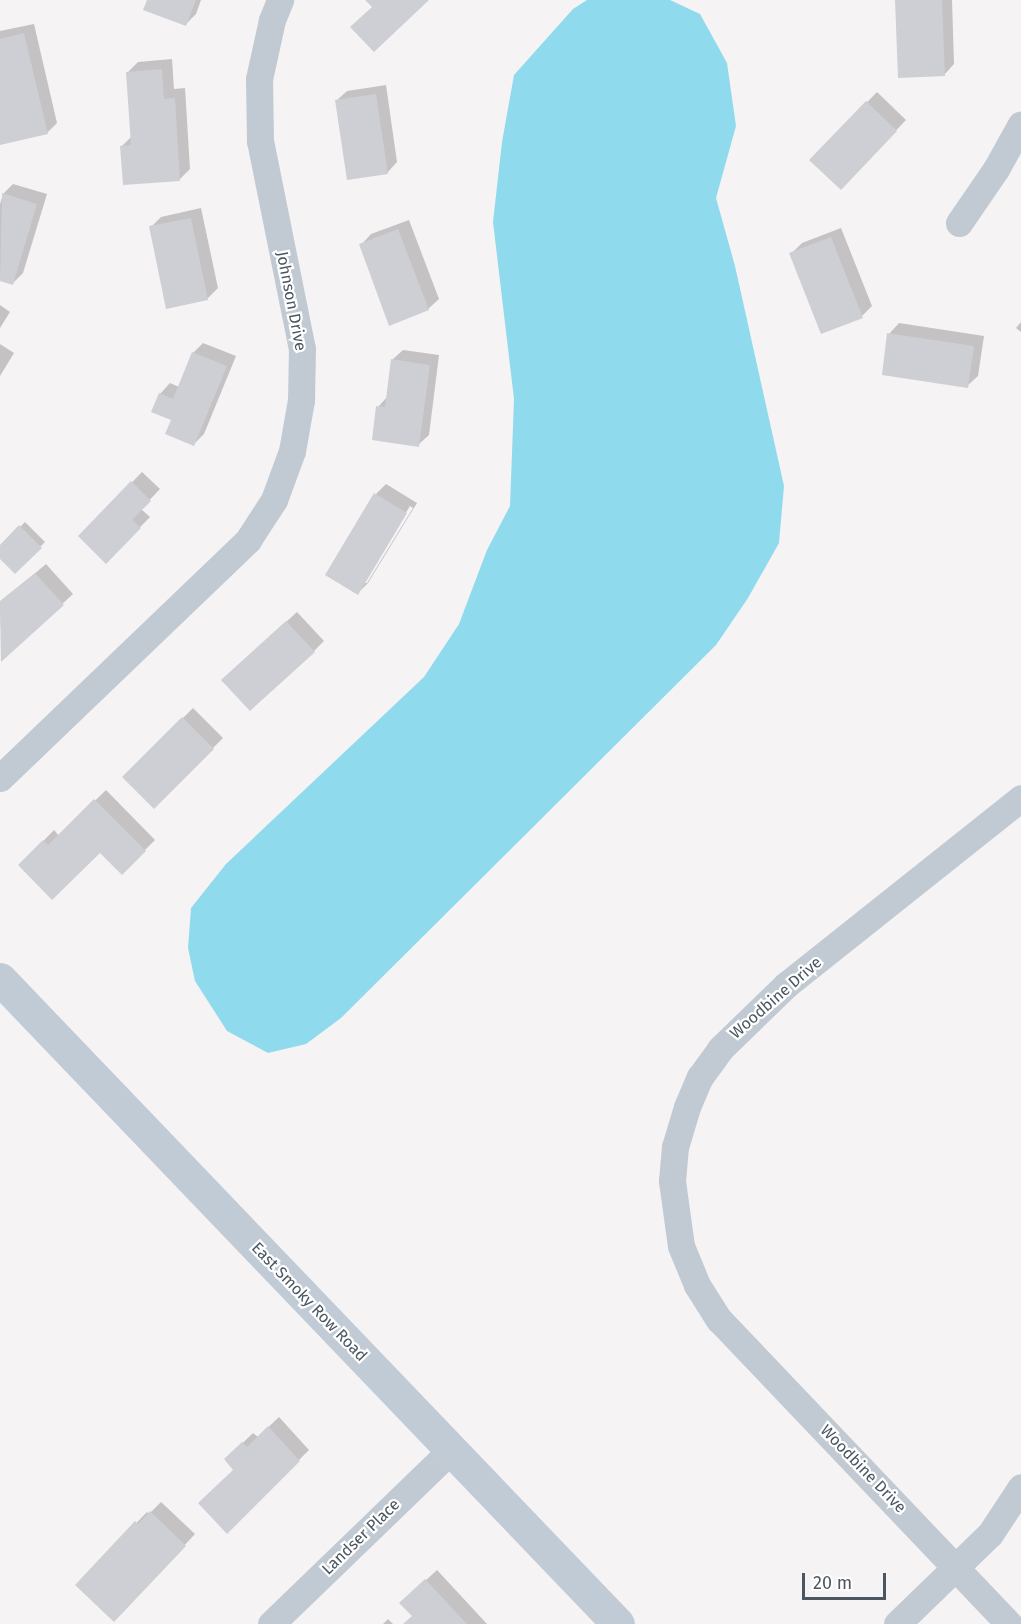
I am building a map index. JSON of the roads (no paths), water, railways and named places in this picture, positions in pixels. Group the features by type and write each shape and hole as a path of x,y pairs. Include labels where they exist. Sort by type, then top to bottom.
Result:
{"street":[{"name":"Johnson Drive","path":"0,778 248,540 274,501 292,451 301,399 302,349 260,141 259,110 259,79 280,0"},
{"path":"959,223 996,169 1021,124"},
{"name":"Woodbine Drive","path":"1009,1624 719,1320 697,1286 681,1246 672,1181 675,1147 687,1107 700,1077 720,1049 786,985 1021,798"},
{"name":"East Smoky Row Road","path":"0,979 618,1624"},
{"name":"Landser Place","path":"271,1624 451,1450"},
{"path":"897,1624 990,1534 1021,1487"}],"water":[{"path":"587,0 670,0 700,14 727,63 736,126 716,198 735,266 784,486 779,543 748,598 716,645 341,1018 306,1044 268,1053 227,1031 195,981 188,948 191,908 226,864 424,677 459,624 487,550 510,506 514,399 493,222 502,142 514,75 573,9"}]}
